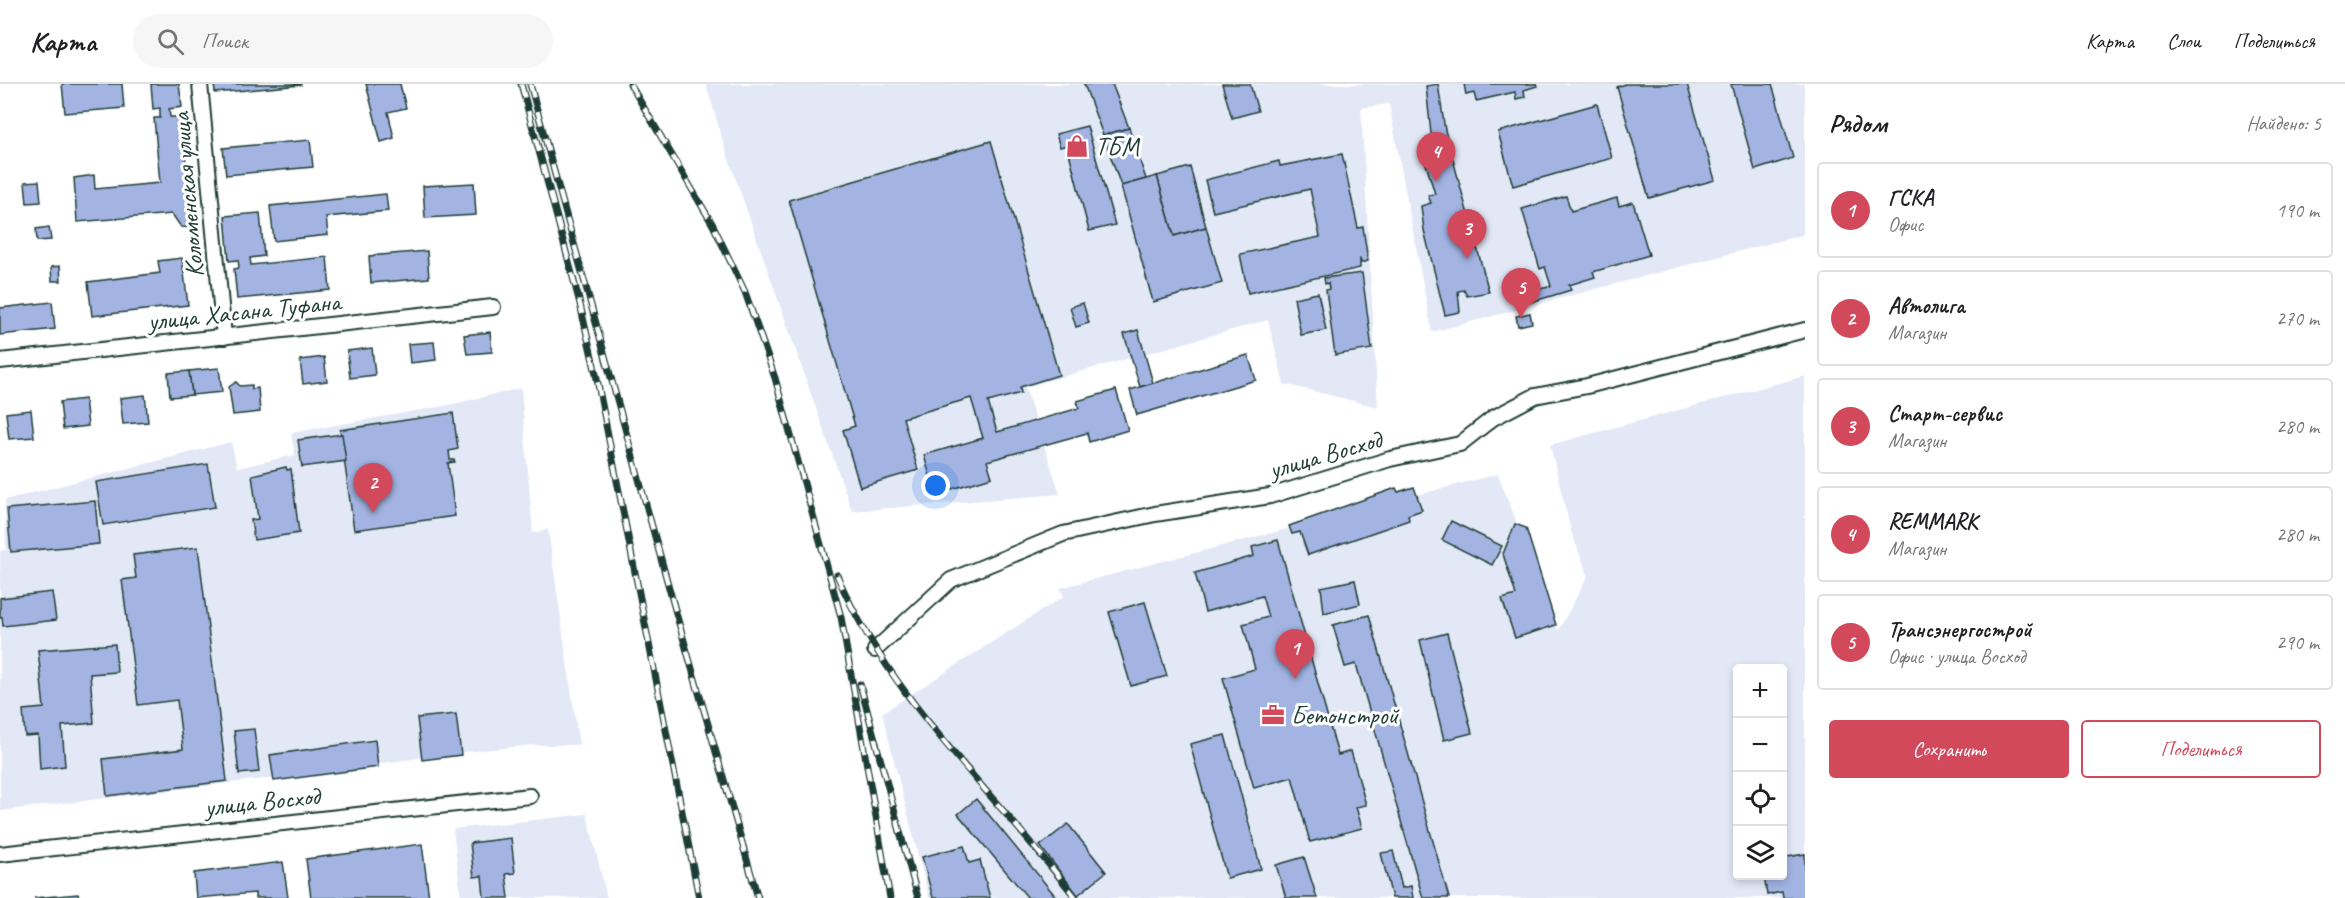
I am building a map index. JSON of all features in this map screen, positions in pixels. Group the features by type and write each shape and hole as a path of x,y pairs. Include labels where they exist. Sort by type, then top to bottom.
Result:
{"street":[{"name":"Коломенская улица","path":"200,84 224,337"},
{"name":"улица Хасана Туфана","path":"0,362 493,308"},
{"name":"улица Восход","path":"875,650 951,580 1063,534 1155,514 1270,496 1390,459 1460,444 1493,418 1535,396 1587,386 1805,330"},
{"name":"улица Восход","path":"0,854 530,796"}],"shaded area":[{"path":"706,84 1805,84 1805,234 1432,332 1389,104 1361,108 1378,407 1284,384 1268,320 1025,387 1060,494 852,511 724,145"},
{"path":"1805,376 1805,898 929,898 882,713 1064,596 1060,588 1498,474 1558,631 1588,576 1571,531 1550,445"},
{"path":"521,388 533,533 548,529 579,745 533,745 464,752 0,811 0,551 6,550 5,500 231,442 237,468 295,455 291,433 449,405"},
{"path":"587,814 607,898 461,898 453,829"}],"building":[{"path":"62,84 122,84 124,108 65,113"},
{"path":"151,84 179,84 182,107 169,109 170,117 182,117 190,212 196,218 198,228 181,227 172,214 77,222 74,178 94,175 95,189 160,183 154,118 160,118 160,108 153,109"},
{"path":"214,84 301,84 301,85 215,93"},
{"path":"366,84 400,84 406,108 388,112 394,138 381,142"},
{"path":"1084,84 1112,84 1129,128 1103,135"},
{"path":"1222,84 1250,84 1258,111 1232,118"},
{"path":"1438,84 1445,130 1489,292 1467,296 1464,290 1458,291 1460,312 1445,315 1424,230 1421,206 1431,203 1428,195 1435,194 1425,161 1436,156 1431,134 1426,86"},
{"path":"1464,84 1536,84 1537,86 1524,90 1525,97 1516,99 1515,92 1476,101 1474,93 1466,95"},
{"path":"1625,84 1687,84 1715,180 1649,198 1617,87"},
{"path":"1731,84 1772,84 1793,158 1755,170"},
{"path":"1597,104 1612,158 1513,186 1498,132"},
{"path":"1087,126 1115,225 1089,231 1067,145 1060,147 1056,134"},
{"path":"1129,128 1146,179 1121,186 1103,135"},
{"path":"310,140 313,167 226,175 223,148"},
{"path":"991,141 1059,375 1020,387 1021,393 988,402 997,432 1079,408 1077,401 1116,390 1128,430 1089,442 1087,433 987,461 992,477 935,494 924,455 983,438 971,398 903,418 918,470 860,487 843,430 855,426 789,200"},
{"path":"1342,154 1358,228 1363,227 1368,261 1361,263 1360,258 1360,268 1248,293 1240,254 1320,237 1310,189 1213,212 1205,180 1279,161 1280,166"},
{"path":"1190,167 1206,227 1174,236 1157,176"},
{"path":"1157,176 1174,236 1206,227 1222,283 1153,302 1121,186"},
{"path":"39,181 41,202 27,203 25,182"},
{"path":"474,183 476,215 425,218 423,186"},
{"path":"386,194 388,211 326,217 328,235 274,241 270,206"},
{"path":"1566,196 1571,211 1617,198 1619,206 1633,202 1649,255 1593,272 1595,277 1569,285 1571,290 1518,306 1515,296 1551,286 1545,267 1540,269 1522,209"},
{"path":"260,213 264,256 250,258 251,265 327,257 330,290 237,299 234,269 239,268 238,260 229,261 225,216"},
{"path":"49,227 51,240 37,241 36,229"},
{"path":"427,251 429,278 371,283 369,256"},
{"path":"182,258 188,305 92,316 88,282 160,273 158,261"},
{"path":"60,266 61,281 52,281 51,267"},
{"path":"1362,273 1372,349 1335,355 1326,290 1329,289 1324,278"},
{"path":"1318,293 1326,330 1301,335 1294,298"},
{"path":"52,302 55,329 0,335 0,308"},
{"path":"1083,303 1089,323 1076,327 1070,307"},
{"path":"1530,313 1532,323 1518,326 1516,316"},
{"path":"1138,330 1153,383 1140,387 1124,334"},
{"path":"490,332 492,352 467,354 464,335"},
{"path":"434,342 436,360 410,363 408,344"},
{"path":"372,348 375,375 350,378 347,351"},
{"path":"1248,355 1256,380 1137,415 1130,390"},
{"path":"324,357 327,381 303,384 300,360"},
{"path":"219,368 222,392 192,395 189,371"},
{"path":"189,371 192,395 170,397 168,373"},
{"path":"236,382 240,386 252,385 252,389 258,388 260,412 233,415 229,387"},
{"path":"145,395 148,422 123,424 120,398"},
{"path":"85,399 88,426 63,429 60,402"},
{"path":"31,410 34,437 9,439 6,413"},
{"path":"453,413 458,449 449,451 450,460 455,462 448,463 455,516 354,530 340,430"},
{"path":"342,434 346,461 302,467 298,440"},
{"path":"208,464 215,507 103,525 96,482"},
{"path":"286,467 287,470 291,469 299,533 254,540 251,520 258,519 252,475"},
{"path":"1414,487 1422,510 1408,515 1409,520 1308,555 1300,532 1292,534 1289,526 1396,488 1398,492"},
{"path":"95,501 99,544 11,552 7,509"},
{"path":"1451,521 1502,546 1492,565 1442,540"},
{"path":"1515,524 1526,528 1556,625 1515,638 1502,599 1516,595 1503,554"},
{"path":"1278,540 1338,755 1351,751 1366,805 1356,807 1362,828 1310,842 1292,777 1254,788 1223,678 1255,669 1243,624 1268,617 1262,596 1205,612 1195,573 1254,556 1252,547"},
{"path":"198,547 227,781 107,796 103,759 183,749 177,700 138,705 122,580 136,578 133,555"},
{"path":"1355,580 1360,604 1324,613 1321,587"},
{"path":"52,592 56,620 3,626 2,617 0,618 0,598"},
{"path":"1145,602 1167,676 1131,686 1109,612"},
{"path":"1369,615 1449,898 1423,898 1356,664 1345,667 1333,625"},
{"path":"1447,633 1472,733 1444,740 1420,640"},
{"path":"115,644 117,672 90,674 94,723 62,726 65,766 40,769 38,735 25,736 23,710 44,708 38,650"},
{"path":"456,714 461,755 422,760 417,718"},
{"path":"254,729 259,772 239,774 234,731"},
{"path":"1225,735 1261,869 1227,878 1190,744"},
{"path":"375,740 378,767 274,781 270,755"},
{"path":"976,799 1057,898 1028,898 958,814"},
{"path":"1068,824 1106,872 1078,895 1040,846"},
{"path":"511,838 515,873 506,874 509,898 484,898 482,876 474,877 470,843"},
{"path":"422,844 429,898 311,898 306,859"},
{"path":"964,846 969,863 980,860 990,898 933,898 922,857"},
{"path":"1393,851 1402,888 1411,886 1413,898 1392,898 1381,853"},
{"path":"1805,854 1805,898 1783,898 1782,892 1767,895 1765,880 1787,880 1787,857"},
{"path":"1304,857 1317,898 1286,898 1276,865"},
{"path":"283,862 288,898 255,898 255,893 196,898 194,873"},
{"path":"78,894 79,898 34,898"}],"railway":[{"path":"521,84 579,300 596,374 699,898"},
{"path":"530,84 674,606 758,898"},
{"path":"630,84 713,225 745,292 775,378 841,617 890,898"},
{"path":"837,575 859,620 885,663 914,704 1076,898"},
{"path":"860,684 918,898"}],"place":[{"name":"ТБМ","path":"1077,146"},
{"name":"REMMARK","path":"1436,182"},
{"name":"Старт-сервис","path":"1467,259"},
{"name":"Трансэнергострой","path":"1521,318"},
{"name":"Автолига","path":"373,513"},
{"name":"ГСКА","path":"1295,679"},
{"name":"Бетонстрой","path":"1273,715"}]}
